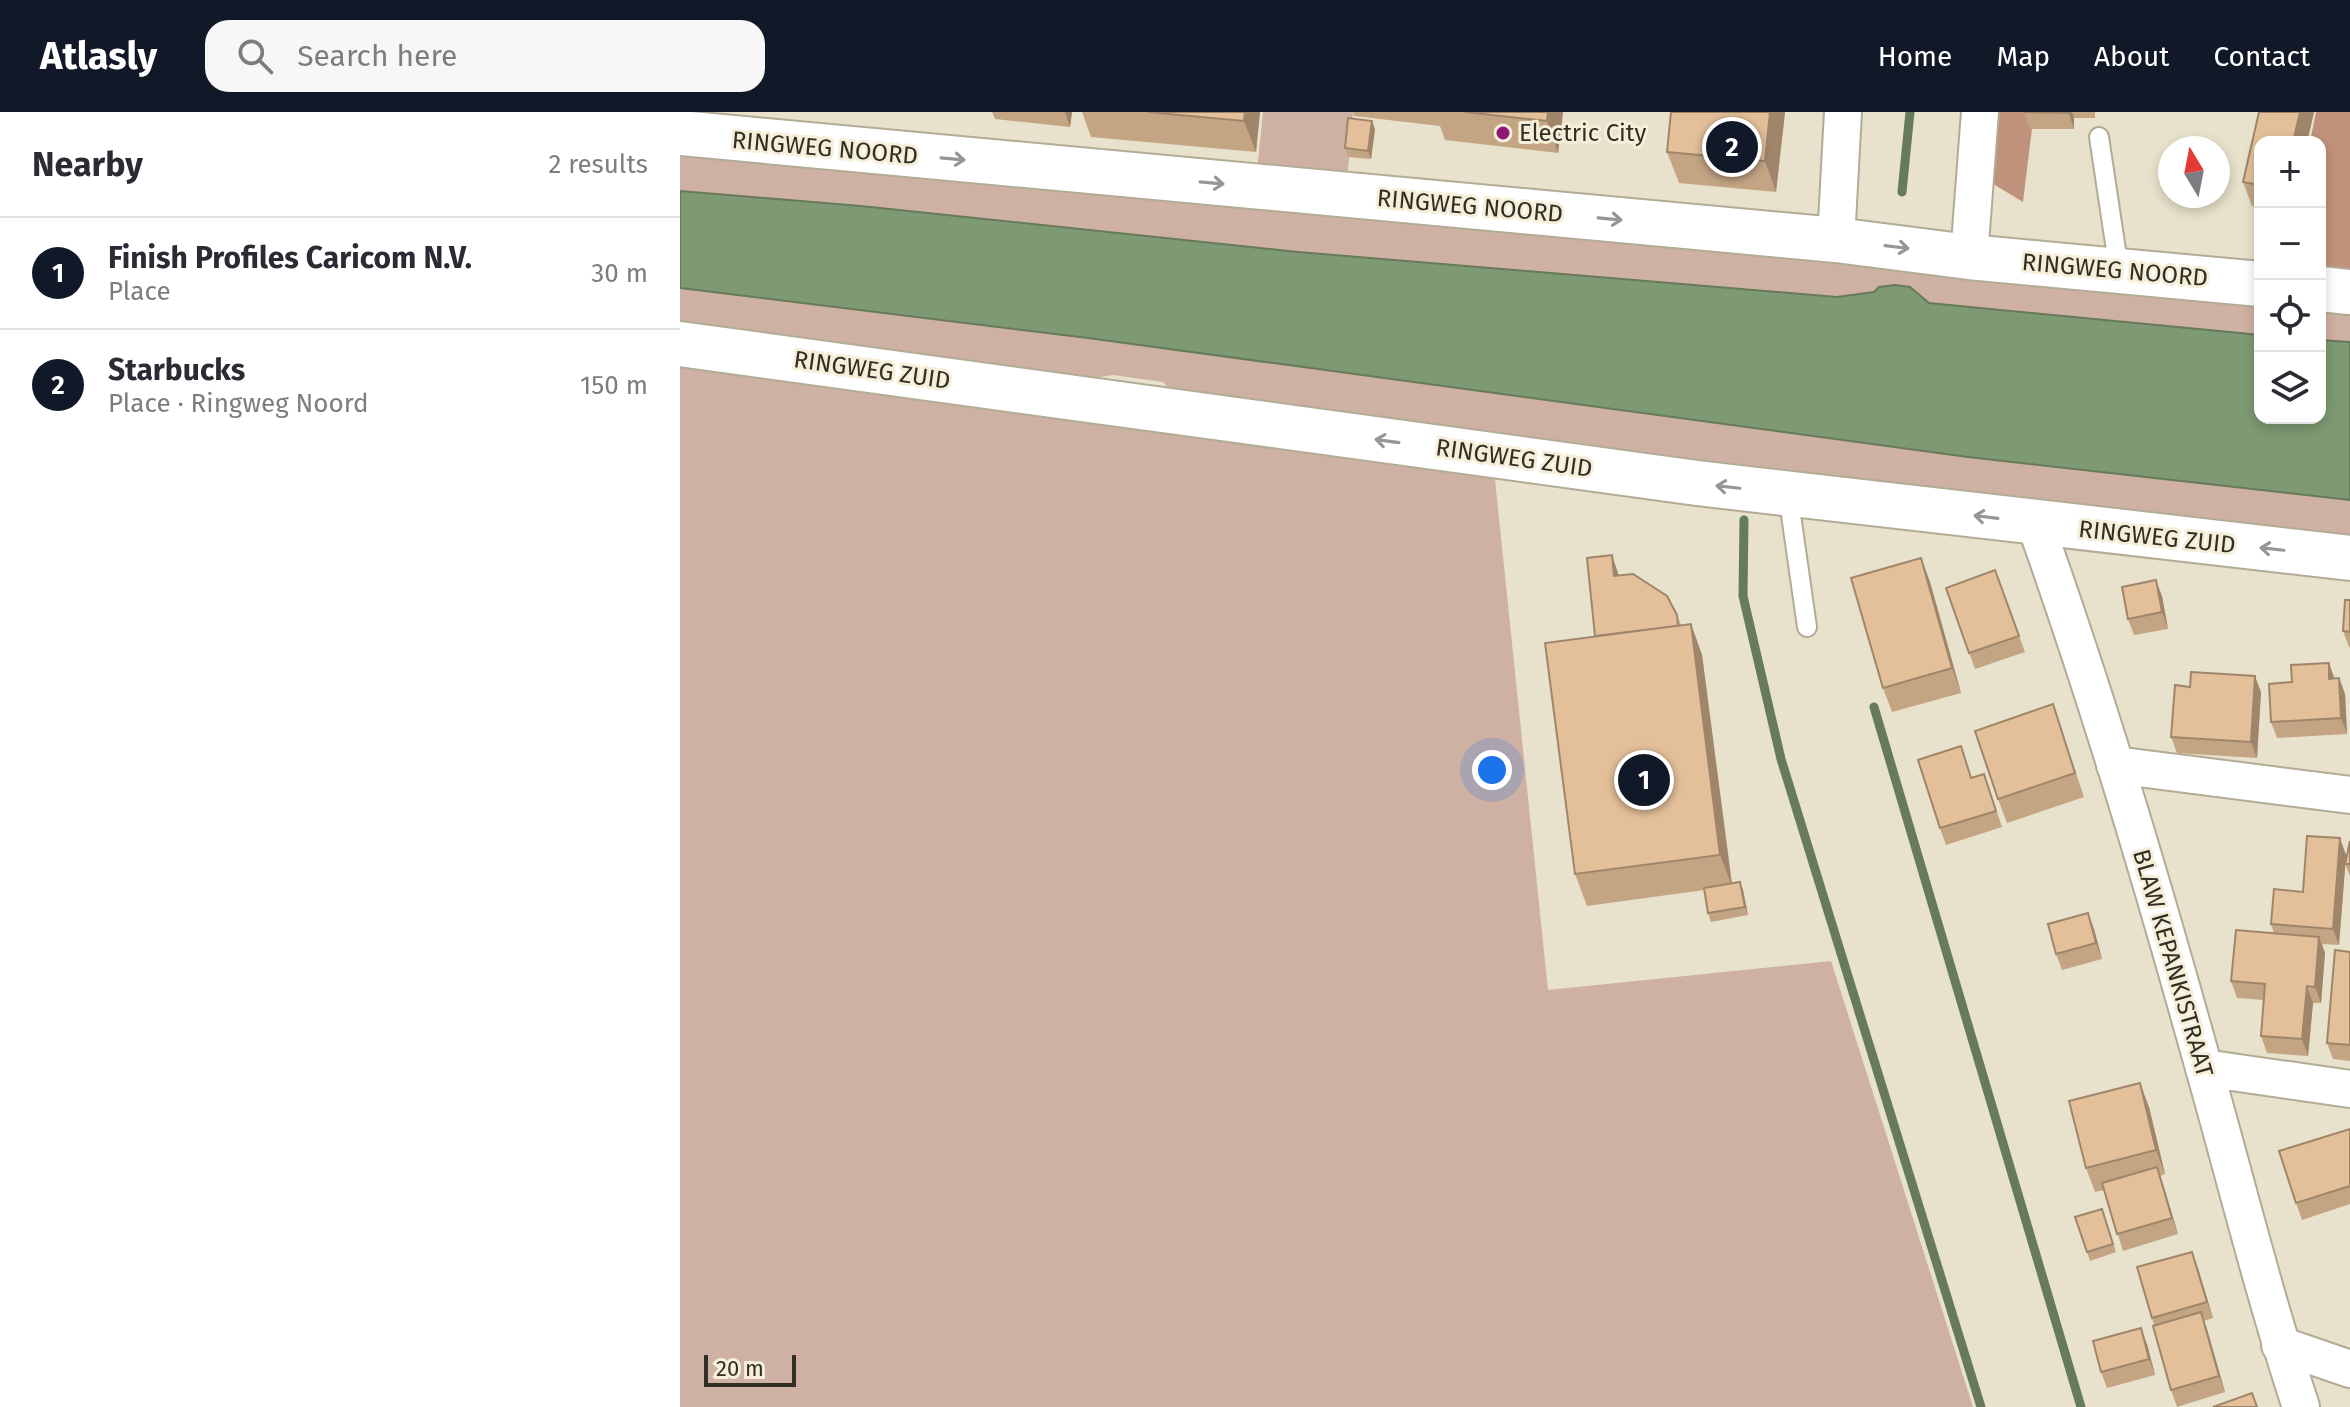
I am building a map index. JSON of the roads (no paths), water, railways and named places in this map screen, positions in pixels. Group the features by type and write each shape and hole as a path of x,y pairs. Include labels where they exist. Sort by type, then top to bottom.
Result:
{"street":[{"path":"1836,240 1843,112"},
{"path":"1969,257 1980,112"},
{"name":"RINGWEG NOORD","path":"680,133 745,126 1836,240 1969,257 2254,283"},
{"path":"2326,290 2350,292"},
{"name":"RINGWEG ZUID","path":"680,344 1788,494 2350,558"},
{"name":"BLAW KEPANKISTRAAT","path":"2035,523 2115,765 2204,1068 2280,1345 2301,1407"},
{"path":"2115,765 2350,795"},
{"path":"2204,1068 2350,1089"},
{"path":"2280,1345 2350,1369"}],"lane":[{"path":"2099,137 2119,270"},
{"path":"1788,494 1807,627"}],"waterway":[{"path":"1902,192 1910,112"},
{"path":"1744,520 1743,596 1781,759 1981,1407"},
{"path":"1874,707 2081,1407"}],"place":[{"name":"Electric City","path":"1503,133"},
{"name":"Starbucks","path":"1732,147"},
{"name":"Finish Profiles Caricom N.V.","path":"1644,780"}]}
